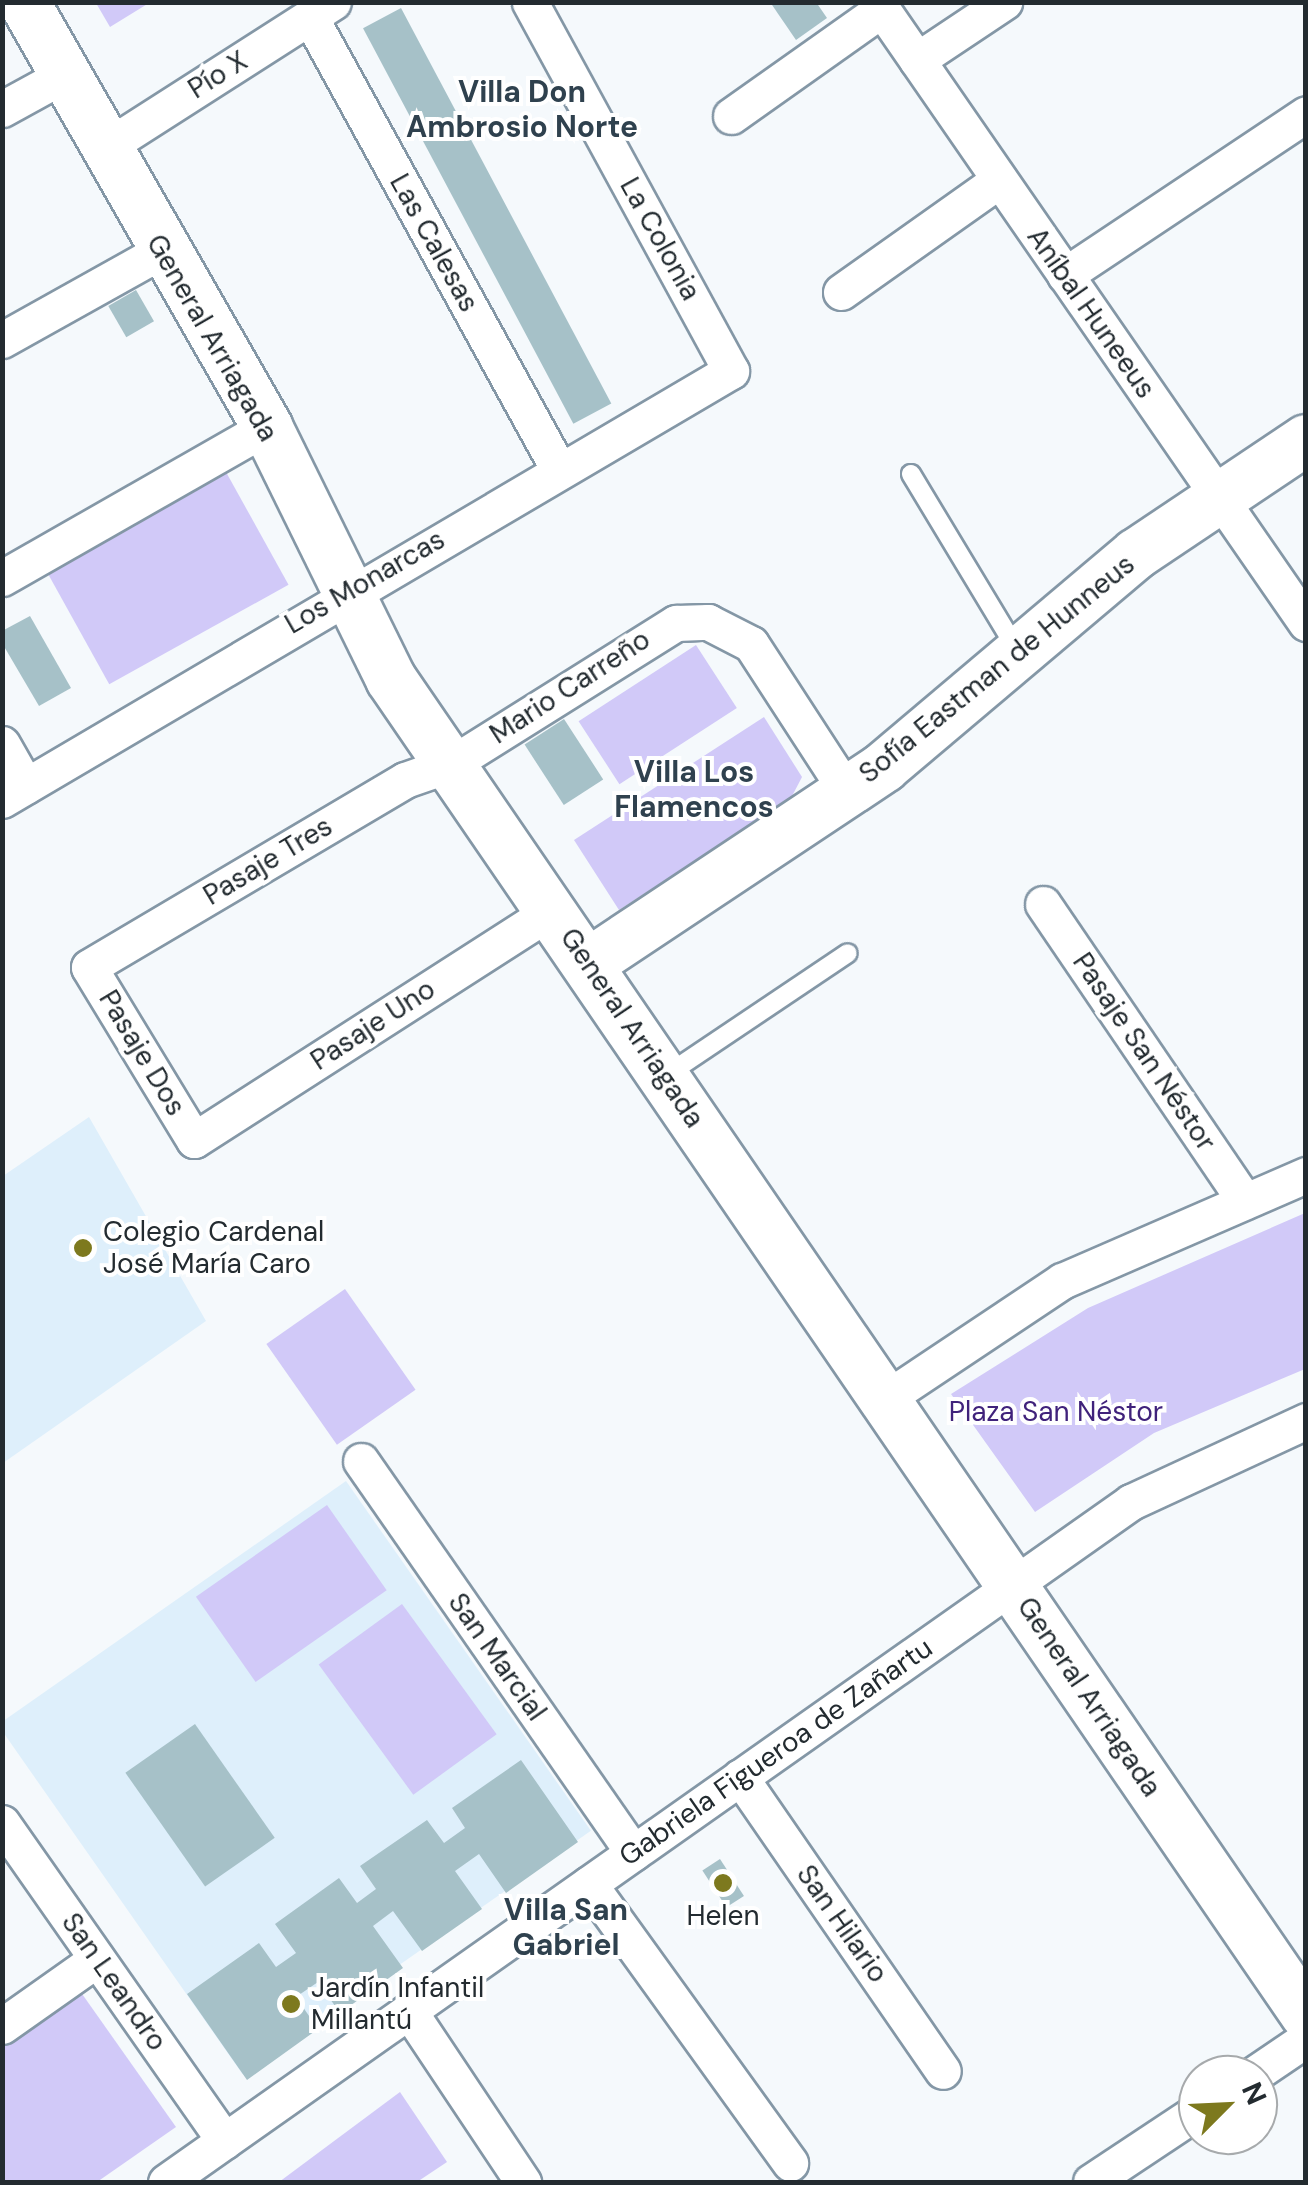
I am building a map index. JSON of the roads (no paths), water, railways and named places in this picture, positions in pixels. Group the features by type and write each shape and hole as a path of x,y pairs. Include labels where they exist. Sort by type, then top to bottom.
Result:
{"street":[{"name":"General Arriagada","path":"24,2 103,149 267,427 344,593 452,764 1306,2015"},
{"name":"La Colonia","path":"530,2 731,370"},
{"path":"917,60 1004,2"},
{"path":"731,116 879,6"},
{"name":"Aníbal Huneeus","path":"879,6 1306,623"},
{"name":"Pío X","path":"103,149 322,10"},
{"name":"Las Calesas","path":"322,10 559,470"},
{"path":"2,109 64,75"},
{"path":"1065,275 1306,114"},
{"path":"841,292 1000,180"},
{"path":"2,340 161,250"},
{"name":"Los Monarcas","path":"14,793 344,593 731,370"},
{"path":"2,578 267,427"},
{"name":"Sofía Eastman de Hunneus","path":"588,964 847,792 1219,498 1306,440"},
{"name":"Mario Carreño","path":"452,764 660,628 708,622 751,644 847,792"},
{"path":"2,744 14,793"},
{"name":"Pasaje Tres","path":"90,967 405,780 452,764"},
{"name":"Pasaje San Néstor","path":"1043,904 1245,1201"},
{"name":"Pasaje Uno","path":"194,1140 551,911"},
{"name":"Pasaje Dos","path":"90,967 194,1140"},
{"path":"885,1399 1062,1281 1306,1175"},
{"name":"Gabriela Figueroa de Zañartu","path":"166,2182 1130,1502 1306,1421"},
{"name":"San Marcial","path":"360,1461 633,1853"},
{"name":"San Hilario","path":"740,1778 944,2070"},
{"name":"San Leandro","path":"2,1823 225,2141"},
{"path":"589,1884 790,2163"},
{"path":"2,2026 97,1959"},
{"path":"409,2011 523,2182"},
{"path":"1278,2058 1306,2039"},
{"path":"1105,2178 1178,2125"}],"lane":[{"path":"911,474 1020,654"},
{"path":"664,1076 848,953"}],"place":[{"name":"Colegio Cardenal José María Caro","path":"83,1248"},
{"name":"Helen","path":"723,1883"},
{"name":"Jardín Infantil Millantú","path":"291,2004"}],"district":[{"name":"Villa Don Ambrosio Norte","path":"522,109"},
{"name":"Villa Los Flamencos","path":"694,789"},
{"name":"Villa San Gabriel","path":"566,1927"}],"park label":[{"name":"Plaza San Néstor","path":"1056,1412"}]}
